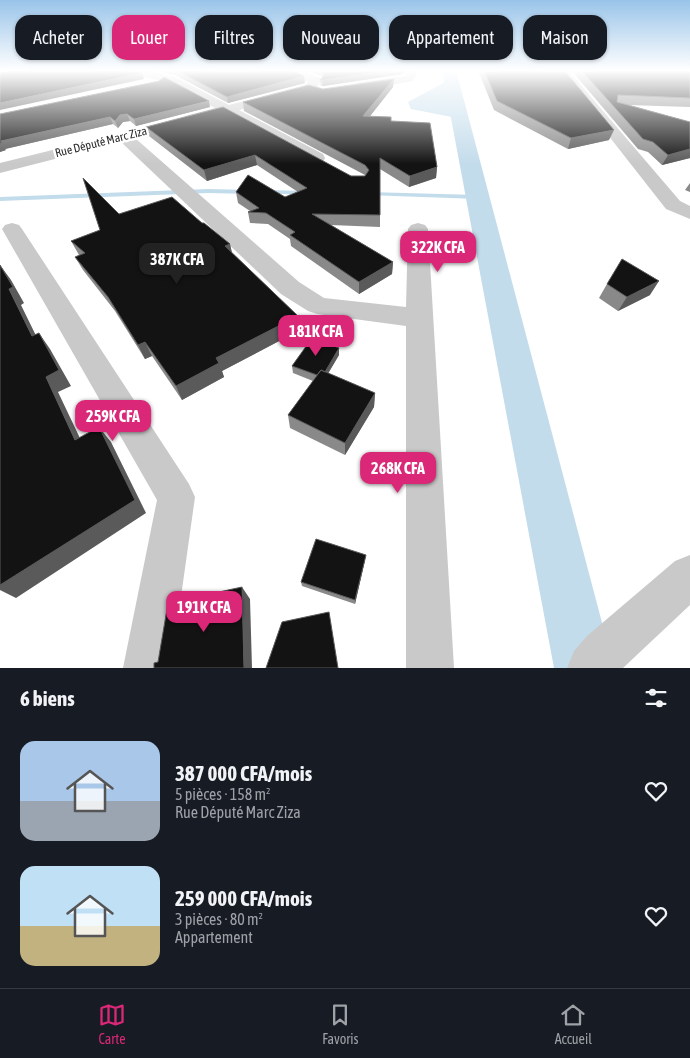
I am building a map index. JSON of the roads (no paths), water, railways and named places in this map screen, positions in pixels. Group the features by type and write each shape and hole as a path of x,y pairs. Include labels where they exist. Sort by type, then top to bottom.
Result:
{"street":[{"path":"213,101 332,166"},
{"path":"180,121 264,101"},
{"path":"588,101 673,205 690,213"},
{"name":"Rue Député Marc Ziza","path":"0,168 152,129"},
{"path":"124,136 290,288 317,305 419,318"},
{"path":"12,229 176,497 147,668"},
{"path":"418,229 430,668"},
{"path":"601,663 690,576"}],"water":[{"path":"452,101 457,118 411,109 408,102"}],"waterway":[{"path":"456,101 584,668"},
{"path":"0,199 208,191 249,192"},
{"path":"263,192 309,193"},
{"path":"368,194 478,197"}]}
